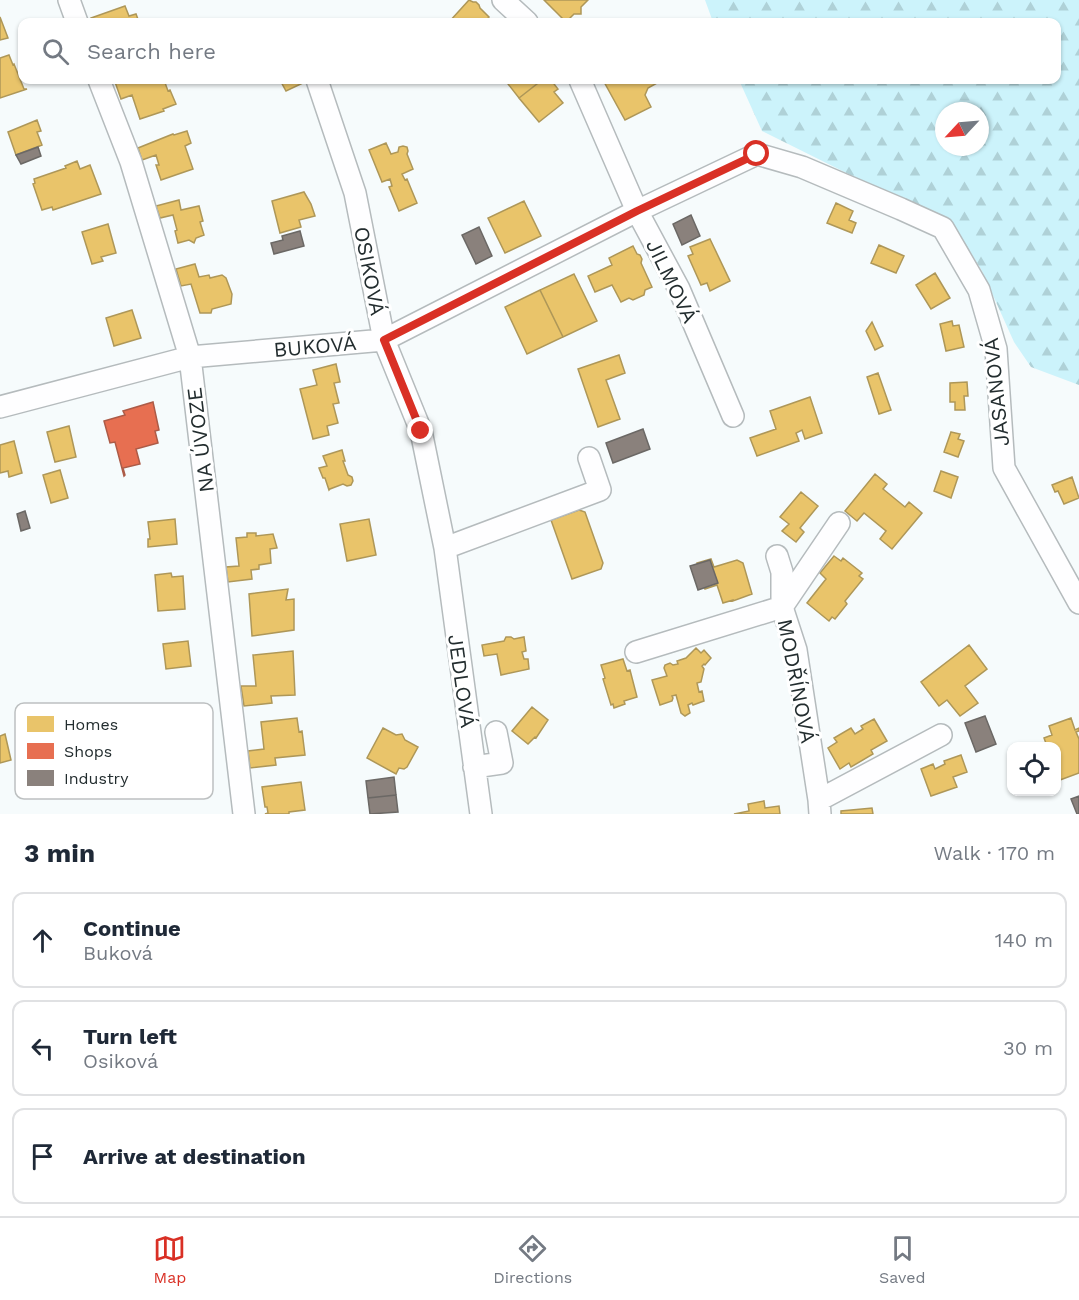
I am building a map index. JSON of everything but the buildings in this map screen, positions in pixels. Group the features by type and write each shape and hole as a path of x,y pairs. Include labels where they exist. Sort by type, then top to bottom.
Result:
{"street":[{"path":"69,0 76,18"},
{"path":"503,0 522,18"},
{"name":"NA ÚVOZE","path":"101,84 131,162 190,357 244,814"},
{"name":"OSIKOVÁ","path":"318,84 355,193 384,340 421,431 445,548"},
{"name":"JILMOVÁ","path":"582,84 637,211 679,289 733,416"},
{"name":"BUKOVÁ","path":"0,407 190,357 384,340 637,211 757,154"},
{"name":"JASANOVÁ","path":"757,154 802,167 942,228 979,290 996,349 1004,468 1079,603"},
{"path":"445,548 600,490 589,458"},
{"path":"782,606 839,523"},
{"name":"JEDLOVÁ","path":"445,548 481,814"},
{"path":"777,556 782,572 782,606"},
{"name":"MODŘÍNOVÁ","path":"636,652 782,606 796,650 820,807 941,735"},
{"path":"474,767 502,763 496,732"}],"green space":[{"path":"705,0 1079,0 1079,385 1031,367 1014,342 982,271 955,227 762,131 741,84 1061,84 1061,18 712,18"}],"route":[{"path":"421,431 384,340 637,211 757,154"}]}
